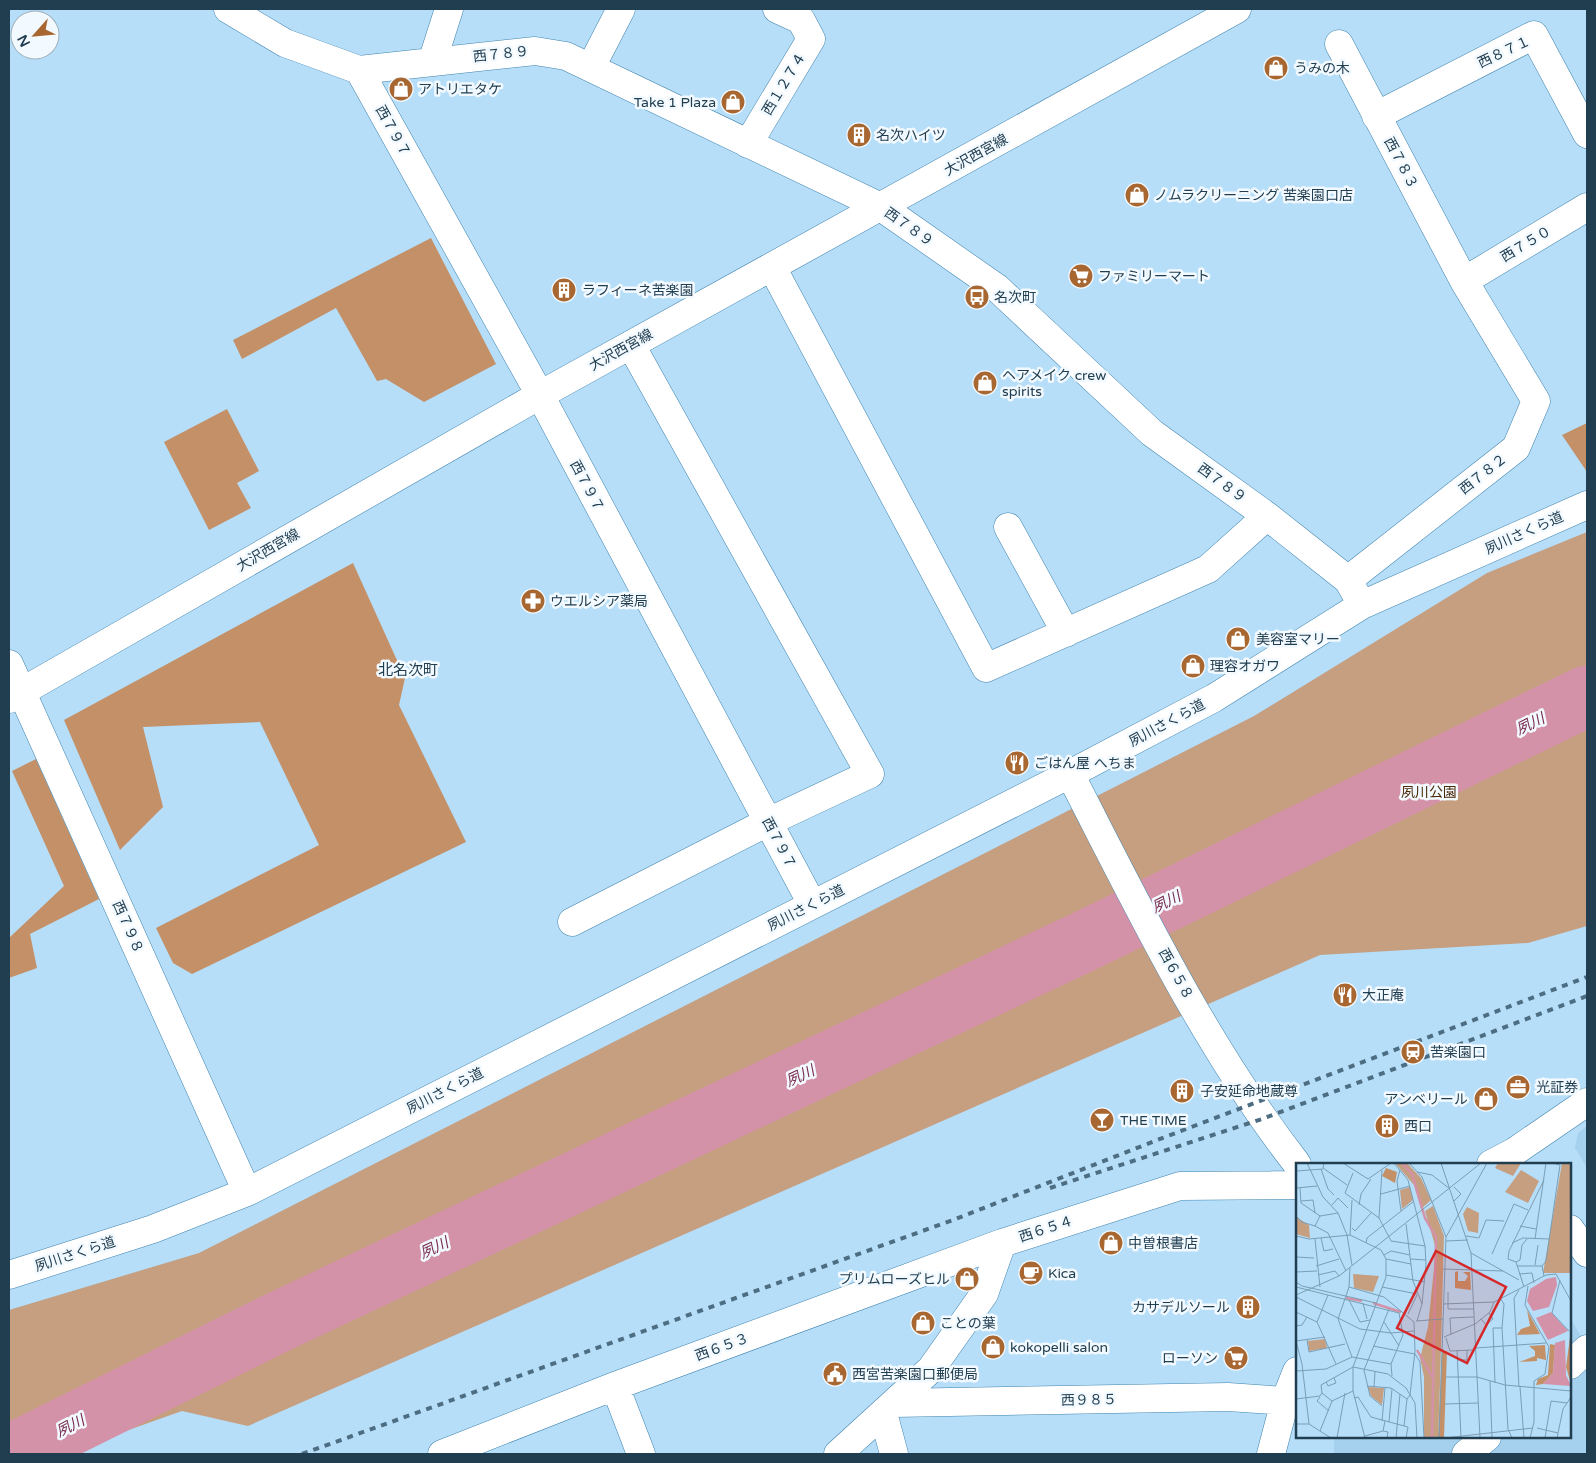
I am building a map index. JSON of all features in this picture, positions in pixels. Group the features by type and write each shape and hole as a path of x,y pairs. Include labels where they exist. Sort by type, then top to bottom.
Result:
{"street":[{"path":"432,62 449,9"},
{"path":"591,68 621,9"},
{"name":"西１２７４","path":"748,144 811,39 801,20 777,9"},
{"name":"大沢西宮線","path":"15,695 540,395 881,208 1237,9"},
{"path":"236,11 285,43 359,70"},
{"name":"西８７１","path":"1376,116 1534,36 1587,134"},
{"name":"西７８３","path":"1339,44 1464,281"},
{"name":"西７８９","path":"359,70 535,51 566,56 881,208 997,288 1152,433 1267,516 1348,580 1362,605"},
{"name":"西７９７","path":"359,70 540,395 812,904"},
{"name":"西７５０","path":"1464,281 1587,207"},
{"path":"772,267 986,668 1208,569 1267,516"},
{"name":"西７８２","path":"1348,580 1516,448 1536,401 1464,281"},
{"path":"572,922 768,822 870,774 631,345"},
{"name":"夙川さくら道","path":"9,1275 153,1229 247,1192 1070,774 1214,698 1362,605 1587,505"},
{"path":"1008,526 1066,632"},
{"name":"西７９８","path":"9,664 15,695 247,1192"},
{"name":"西６５８","path":"1070,774 1175,974 1252,1104 1296,1163"},
{"path":"1509,1160 1587,1102"},
{"name":"西６５４","path":"838,1454 930,1369 984,1294 1002,1243 1180,1186 1296,1185"},
{"path":"1571,1230 1587,1253"},
{"name":"西６５３","path":"442,1454 615,1386 1002,1243"},
{"path":"1571,1364 1587,1349"},
{"path":"1271,1454 1285,1401 1296,1374"},
{"path":"615,1386 641,1454"},
{"name":"西９８５","path":"889,1408 1228,1397 1285,1401"},
{"path":"889,1408 894,1454"},
{"path":"1466,1454 1486,1438"}],"shaded area":[{"path":"431,238 496,364 424,402 386,379 377,381 336,308 242,359 233,340"},
{"path":"227,409 259,471 237,483 251,508 209,530 164,442"},
{"path":"1587,423 1587,472 1562,435"},
{"path":"353,563 405,678 399,705 466,842 192,974 173,963 156,928 319,845 260,722 143,727 163,807 120,850 64,720"},
{"path":"36,759 99,899 30,934 37,968 9,978 9,938 64,886 12,771"},
{"path":"1587,1126 1587,1168 1575,1148 1578,1133"},
{"path":"1571,1320 1587,1346 1587,1454 1334,1454 1334,1438 1571,1438"}],"green space":[{"name":"夙川公園","path":"1587,532 1587,926 1528,943 1320,955 248,1426 182,1411 61,1454 9,1454 9,1310 199,1253 1254,716 1487,573"}],"waterway":[{"name":"夙川","path":"12,1454 274,1324 1085,941 1587,696"}],"railway":[{"path":"302,1454 953,1220 1165,1137 1587,977"},
{"path":"1050,1188 1262,1119 1587,996"}],"place":[{"name":"うみの木","path":"1276,68"},
{"name":"アトリエタケ","path":"401,89"},
{"name":"Take 1 Plaza","path":"733,102"},
{"name":"名次ハイツ","path":"859,135"},
{"name":"ノムラクリーニング 苦楽園口店","path":"1137,195"},
{"name":"ファミリーマート","path":"1081,276"},
{"name":"ラフィーネ苦楽園","path":"564,290"},
{"name":"名次町","path":"977,297"},
{"name":"ヘアメイク crew spirits","path":"985,383"},
{"name":"ウエルシア薬局","path":"533,601"},
{"name":"美容室マリー","path":"1238,639"},
{"name":"理容オガワ","path":"1193,666"},
{"name":"ごはん屋 へちま","path":"1017,763"},
{"name":"大正庵","path":"1345,995"},
{"name":"苦楽園口","path":"1413,1052"},
{"name":"光証券","path":"1518,1087"},
{"name":"子安延命地蔵尊","path":"1182,1091"},
{"name":"アンベリール","path":"1486,1099"},
{"name":"THE TIME","path":"1102,1120"},
{"name":"西口","path":"1387,1126"},
{"name":"中曽根書店","path":"1111,1243"},
{"name":"Kica","path":"1031,1273"},
{"name":"プリムローズヒル","path":"967,1279"},
{"name":"カサデルソール","path":"1248,1307"},
{"name":"ことの葉","path":"923,1323"},
{"name":"kokopelli salon","path":"993,1347"},
{"name":"ローソン","path":"1236,1358"},
{"name":"西宮苦楽園口郵便局","path":"835,1374"}],"district":[{"name":"北名次町","path":"408,670"}]}
